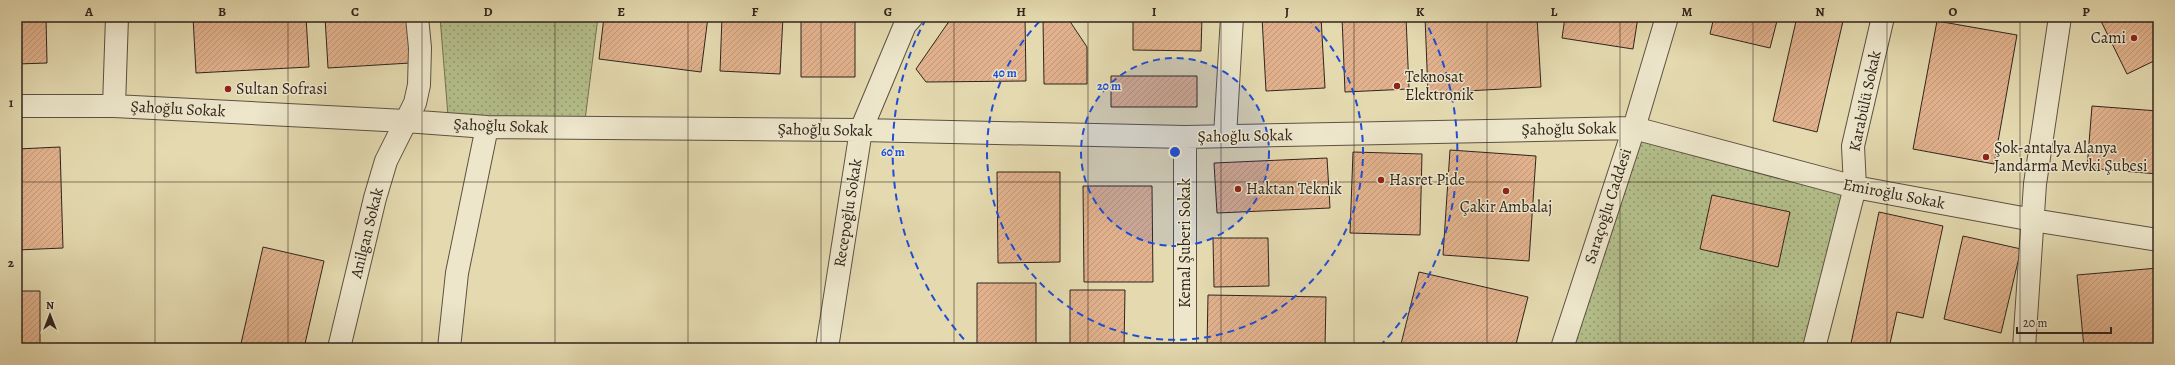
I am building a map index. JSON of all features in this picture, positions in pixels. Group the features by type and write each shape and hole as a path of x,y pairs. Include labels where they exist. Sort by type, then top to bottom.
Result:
{"street":[{"path":"114,106 117,17"},
{"name":"Anilgan Sokak","path":"339,348 375,198 386,161 414,103 419,85 420,48 417,17"},
{"path":"1225,136 1232,17"},
{"name":"Saraçoğlu Caddesi","path":"1562,348 1634,128 1667,17"},
{"name":"Karabülü Sokak","path":"1814,348 1855,187 1853,146 1883,17"},
{"path":"2024,348 2035,184 2060,17"},
{"name":"Recepoğlu Sokak","path":"827,348 861,130 907,20"},
{"name":"Şahoğlu Sokak","path":"17,106 114,106 405,121 487,127 861,130 1185,137 1634,128"},
{"path":"450,348 457,273 487,127"},
{"name":"Emiroğlu Sokak","path":"1634,128 1855,187 2033,220 2158,240"},
{"name":"Kemal Şuberi Sokak","path":"1185,137 1185,348"}],"green space":[{"path":"440,17 598,17 585,120 448,116"},
{"path":"1638,135 1849,192 1808,348 1569,348"}],"building":[{"path":"17,17 46,17 47,63 17,64"},
{"path":"193,17 306,17 309,67 196,73"},
{"path":"325,17 408,17 410,63 328,68"},
{"path":"604,17 708,17 701,72 599,59"},
{"path":"722,17 783,17 780,74 720,71"},
{"path":"801,17 855,17 855,77 801,77"},
{"path":"952,17 1025,17 1026,81 926,82 916,69"},
{"path":"1133,17 1202,17 1201,51 1133,50"},
{"path":"1262,17 1321,17 1325,88 1266,91"},
{"path":"1342,17 1406,17 1409,89 1345,92"},
{"path":"1425,17 1537,17 1541,87 1428,93"},
{"path":"1565,17 1638,17 1633,49 1562,38"},
{"path":"1714,17 1778,17 1770,48 1710,34"},
{"path":"1797,17 1844,17 1817,132 1773,121"},
{"name":"Cami","path":"2099,17 2158,17 2158,59 2127,74"},
{"path":"1043,20 1069,20 1087,47 1087,84 1044,84"},
{"path":"1937,21 2017,35 1994,164 1913,149"},
{"path":"1111,76 1197,76 1197,107 1111,107"},
{"path":"2092,106 2158,111 2158,174 2087,168"},
{"path":"60,147 63,248 17,250 17,149"},
{"path":"1450,150 1536,156 1529,261 1443,255"},
{"path":"1353,152 1422,154 1420,235 1350,233"},
{"path":"1327,158 1330,208 1217,213 1214,163"},
{"path":"997,172 1060,172 1060,262 998,263"},
{"path":"1083,186 1152,186 1153,282 1084,282"},
{"path":"1712,195 1790,212 1778,267 1700,249"},
{"path":"1879,212 1943,226 1923,318 1897,312 1889,348 1850,348"},
{"path":"1963,236 2021,249 2001,333 1944,319"},
{"path":"1213,238 1268,238 1269,286 1214,287"},
{"path":"263,247 324,261 304,348 240,348"},
{"path":"2158,268 2158,348 2084,348 2077,275"},
{"path":"1419,272 1528,297 1515,348 1400,348"},
{"path":"977,283 1036,283 1036,348 977,348"},
{"path":"1070,290 1125,290 1124,348 1070,348"},
{"path":"17,291 40,291 40,348 17,348"},
{"path":"1208,295 1326,297 1325,348 1207,348"}],"place":[{"name":"Cami","path":"2134,38"},
{"name":"Teknosat Elektronik","path":"1397,86"},
{"name":"Sultan Sofrasi","path":"228,89"},
{"name":"Şok-antalya Alanya Jandarma Mevki Şubesi","path":"1986,157"},
{"name":"Hasret Pide","path":"1381,180"},
{"name":"Haktan Teknik","path":"1238,189"},
{"name":"Çakir Ambalaj","path":"1506,191"}]}
